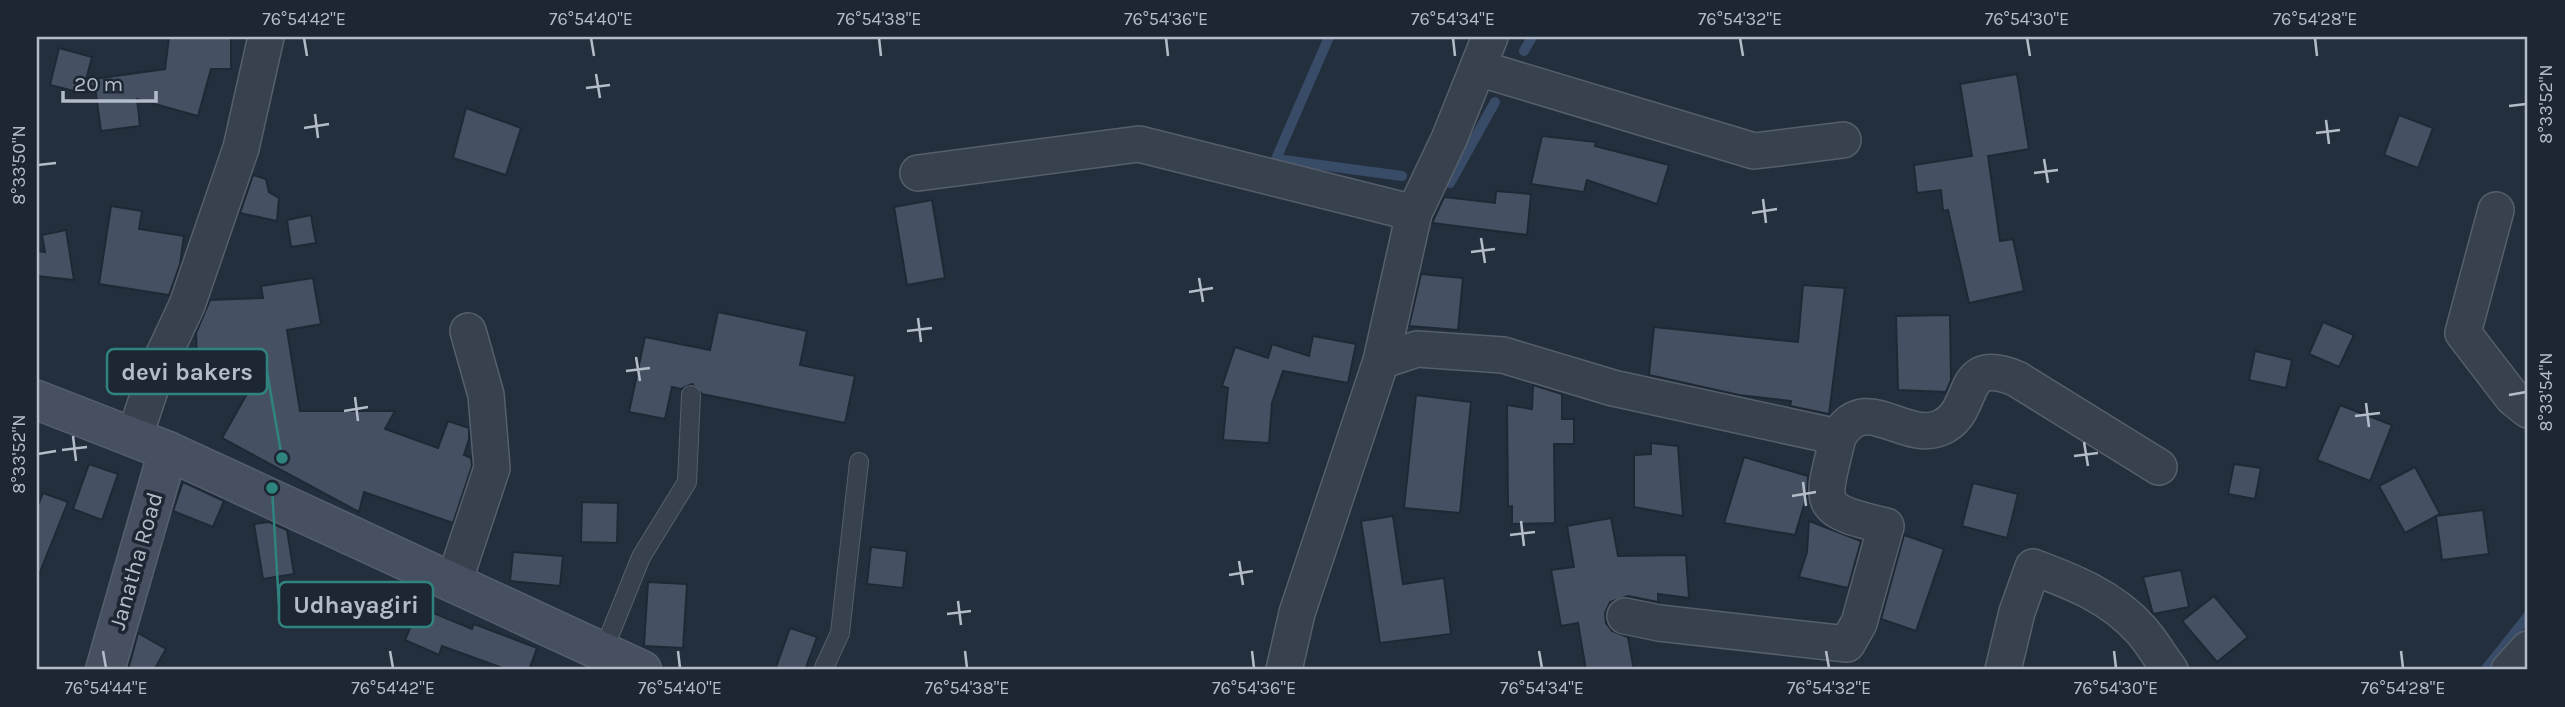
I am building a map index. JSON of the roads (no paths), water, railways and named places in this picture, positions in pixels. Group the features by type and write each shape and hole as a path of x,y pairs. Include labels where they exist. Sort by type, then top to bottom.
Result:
{"main road":[{"path":"37,400 151,444 563,632 599,662 642,670"},
{"name":"Janatha Road","path":"105,670 151,444"}],"street":[{"path":"151,444 157,369 187,305 241,148 265,37"},
{"path":"1284,670 1297,613 1381,361 1414,213 1484,52 1754,151 1843,140"},
{"path":"918,173 1139,144 1414,213"},
{"path":"2496,210 2463,333 2513,398 2528,410"},
{"path":"454,582 492,468 486,395 468,331"},
{"path":"1381,361 1417,349 1503,355 1613,388 1838,437"},
{"path":"1625,616 1659,623 1847,644 1858,623 1886,526 1835,512 1828,505 1825,494 1838,437 1849,422 1863,416 1879,417 1924,431 1941,428 1953,419 1976,377 1987,371 1999,372 2017,379 2159,467"},
{"path":"2003,670 2017,612 2033,567 2079,584 2117,607 2141,630 2169,670"},
{"path":"2509,670 2528,649"}],"lane":[{"path":"599,662 641,557 687,482 691,395"},
{"path":"823,670 840,633 859,462"}],"waterway":[{"path":"1329,37 1276,159 1402,176"},
{"path":"1524,51 1532,37"},
{"path":"1450,183 1495,102"},
{"path":"2485,670 2528,616"}],"place":[{"name":"devi bakers","path":"282,458"},
{"name":"Udhayagiri","path":"272,488"}]}
